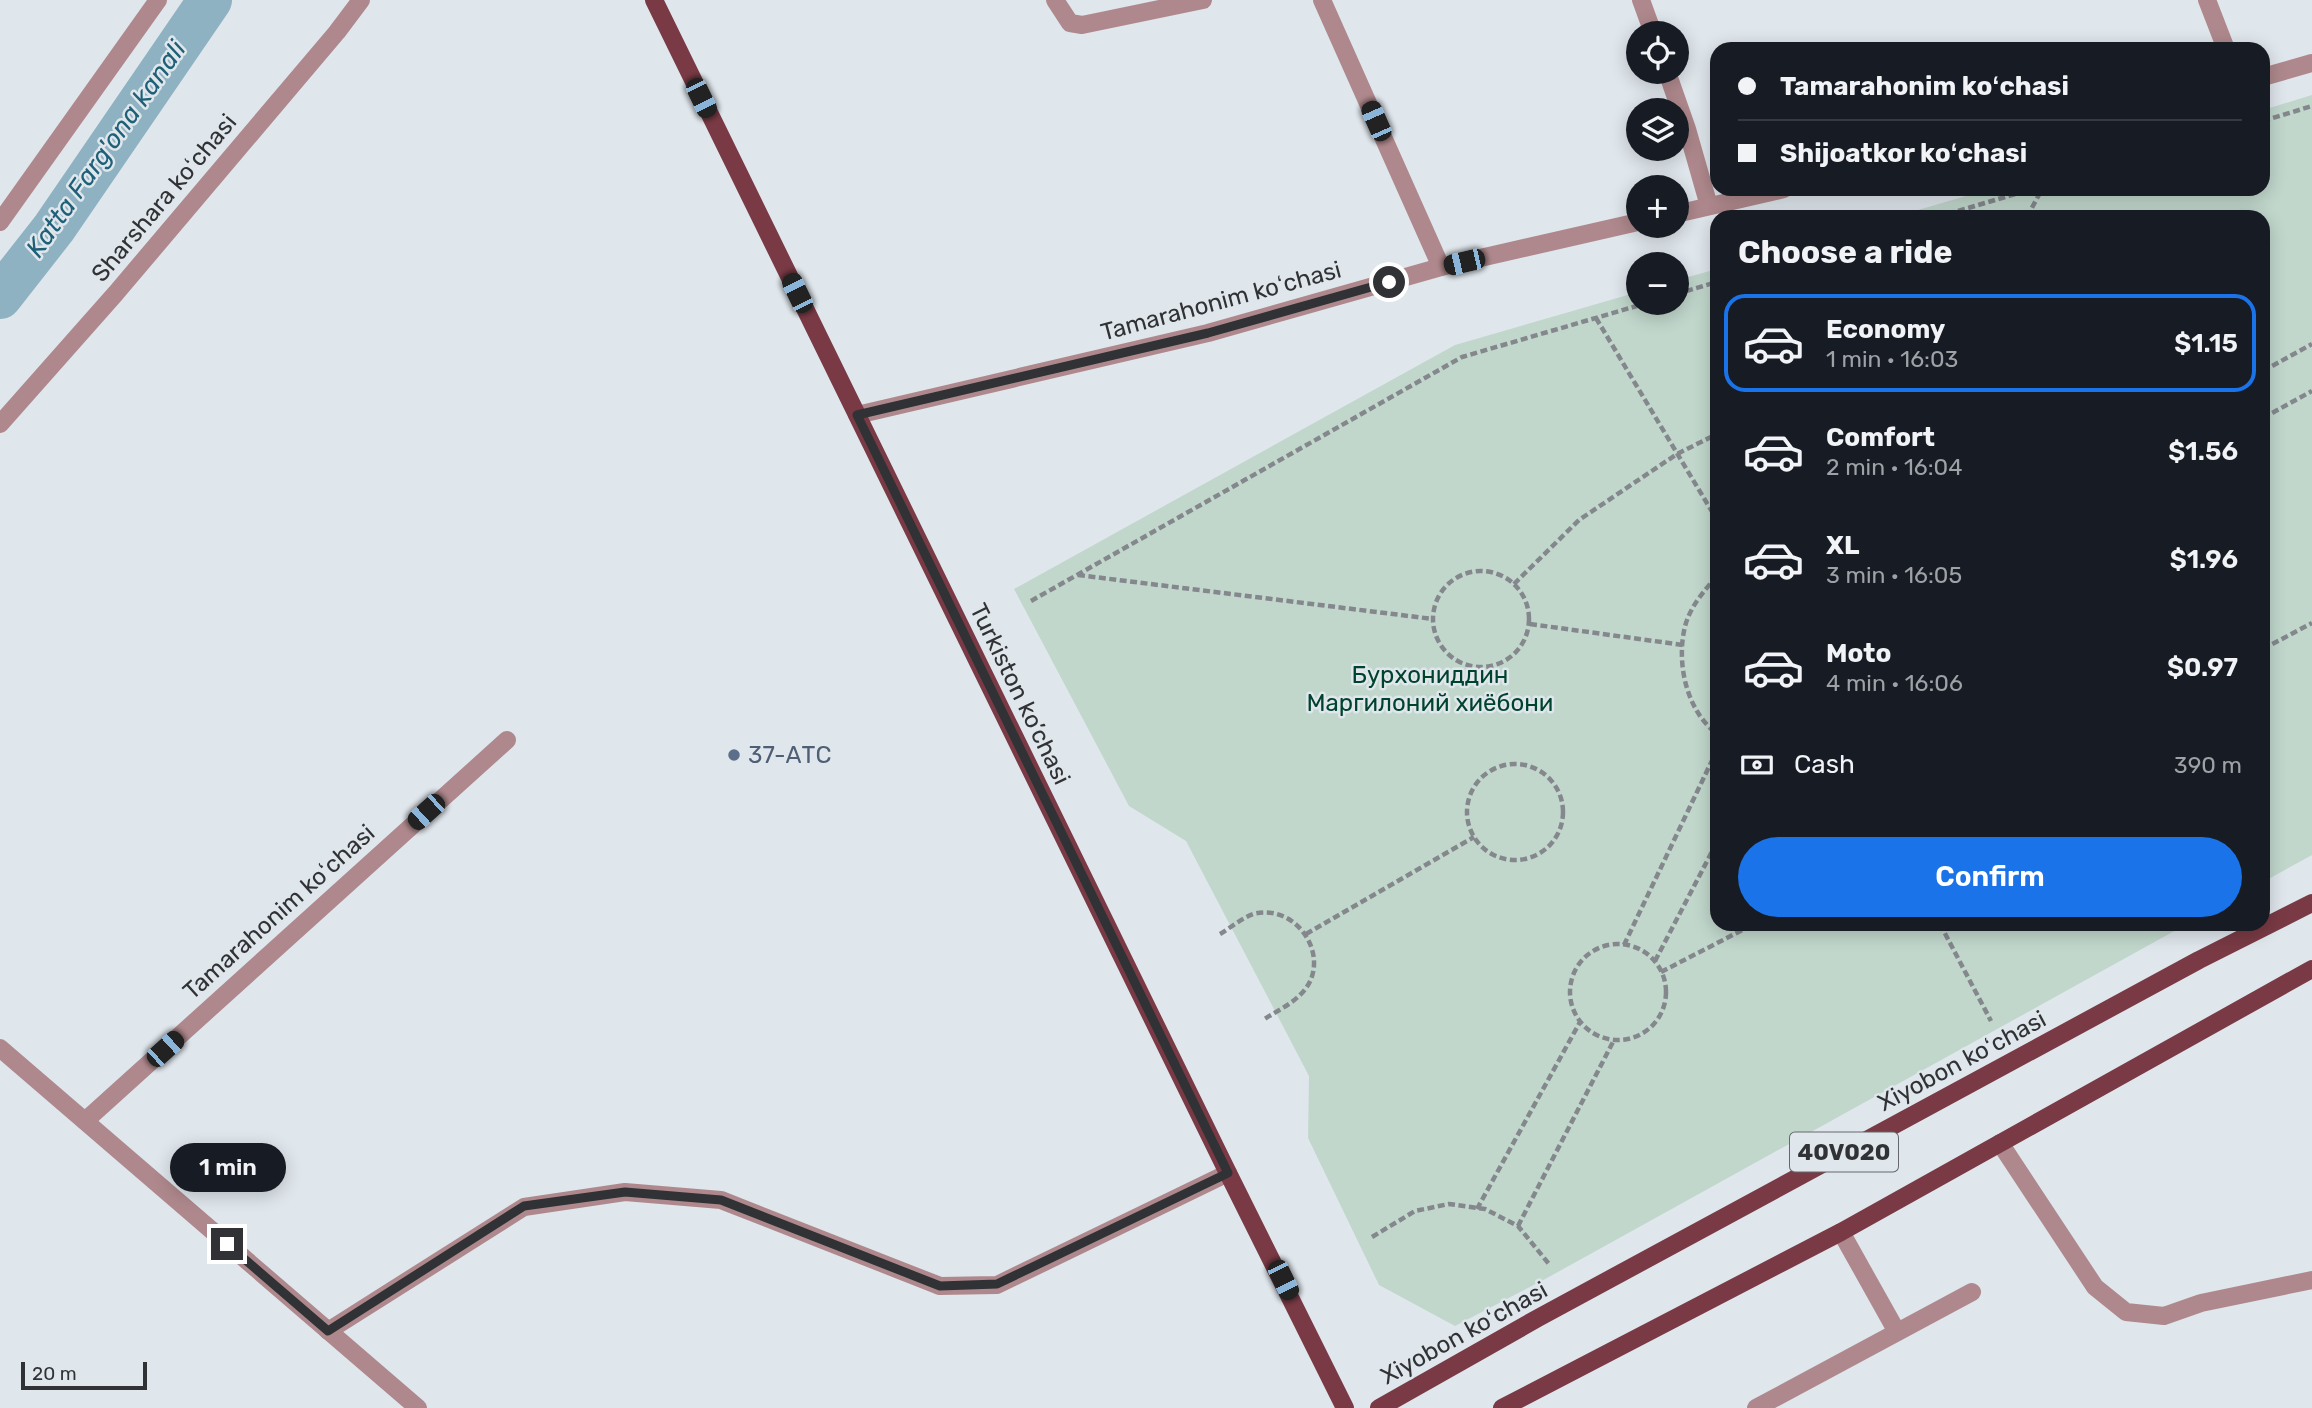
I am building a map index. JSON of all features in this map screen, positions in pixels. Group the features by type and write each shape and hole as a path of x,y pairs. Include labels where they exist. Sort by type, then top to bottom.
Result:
{"main road":[{"name":"Turkiston ko’chasi","path":"654,0 1345,1408"},
{"name":"Xiyobon koʻchasi","path":"2270,924 2312,903"},
{"name":"Xiyobon koʻchasi","path":"1380,1408 1538,1318 2256,931"},
{"name":"40V020","path":"1502,1408 1841,1232 2312,969"}],"street":[{"path":"0,222 158,0"},
{"name":"Sharshara koʻchasi","path":"0,424 116,293 337,33 361,0"},
{"path":"1055,0 1070,23 1082,25 1203,0"},
{"path":"1322,0 1441,267"},
{"path":"1641,0 1649,21"},
{"path":"2207,0 2222,42"},
{"path":"2270,75 2312,63"},
{"path":"1671,84 1688,129 1710,206"},
{"path":"1689,211 1753,196"},
{"name":"Tamarahonim koʻchasi","path":"857,415 1208,333 1441,267 1626,225"},
{"name":"Tamarahonim koʻchasi","path":"85,1121 507,740"},
{"path":"0,1048 418,1408"},
{"path":"2000,1143 2095,1287 2126,1312 2164,1316 2201,1303 2312,1280"},
{"path":"328,1331 524,1206 625,1192 721,1200 940,1286 997,1284 1228,1173"},
{"path":"1841,1232 1898,1332"},
{"path":"1756,1408 1972,1292"}],"path":[{"path":"2270,119 2312,106"},
{"path":"1962,210 2008,196"},
{"path":"1689,290 1710,284"},
{"path":"1031,601 1462,357 1626,309"},
{"path":"1596,318 1710,508"},
{"path":"2270,368 2312,344"},
{"path":"2270,414 2312,391"},
{"path":"1514,584 1579,520 1677,454 1710,438"},
{"path":"1482,571 1497,573 1514,584 1528,608 1530,624 1525,640 1516,653 1503,663 1487,667 1470,666 1455,660 1443,648 1435,634 1433,619 1443,590 1453,580 1467,573 1482,571"},
{"path":"1077,575 1433,619"},
{"path":"1710,584 1698,598 1684,629 1681,664 1690,698 1710,729"},
{"path":"2270,645 2312,623"},
{"path":"1530,624 1683,645"},
{"path":"1623,945 1710,765"},
{"path":"1501,766 1531,766 1556,785 1562,800 1563,816 1559,832 1550,846 1536,856 1520,860 1504,859 1489,853 1474,837 1469,827 1467,811 1469,797 1476,783 1487,773 1501,766"},
{"path":"1306,934 1474,837"},
{"path":"1655,961 1710,855"},
{"path":"1220,934 1251,915 1266,913 1288,918 1306,934 1314,965 1309,982 1300,995 1263,1020"},
{"path":"1661,972 1740,931"},
{"path":"1944,931 1992,1021"},
{"path":"1619,944 1634,946 1655,961 1665,980 1667,997 1662,1013 1653,1027 1639,1036 1623,1041 1592,1033 1580,1022 1572,1007 1570,992 1580,963 1590,953 1604,946 1619,944"},
{"path":"1478,1209 1580,1022"},
{"path":"1518,1226 1614,1040"},
{"path":"1372,1237 1415,1212 1449,1204 1485,1209 1518,1226 1549,1264"}],"green space":[{"path":"2312,95 2312,855 2270,878 2270,210 1918,210 1966,196 2270,196 2270,108"},
{"name":"Бурхониддин Маргилоний хиёбони","path":"1710,271 1710,931 2174,931 1547,1278 1455,1326 1379,1285 1308,1138 1309,1076 1186,841 1129,806 1014,589 1455,345 1626,295 1626,315 1689,315 1689,277"}],"waterway":[{"name":"Katta Farg'ona kanali","path":"0,297 54,228 210,0"}],"place":[{"name":"37-АТС","path":"734,755"}],"route":[{"path":"227,1244 328,1331 524,1206 625,1192 721,1200 940,1286 997,1284 1228,1173 857,415 1208,333 1389,282"}]}
